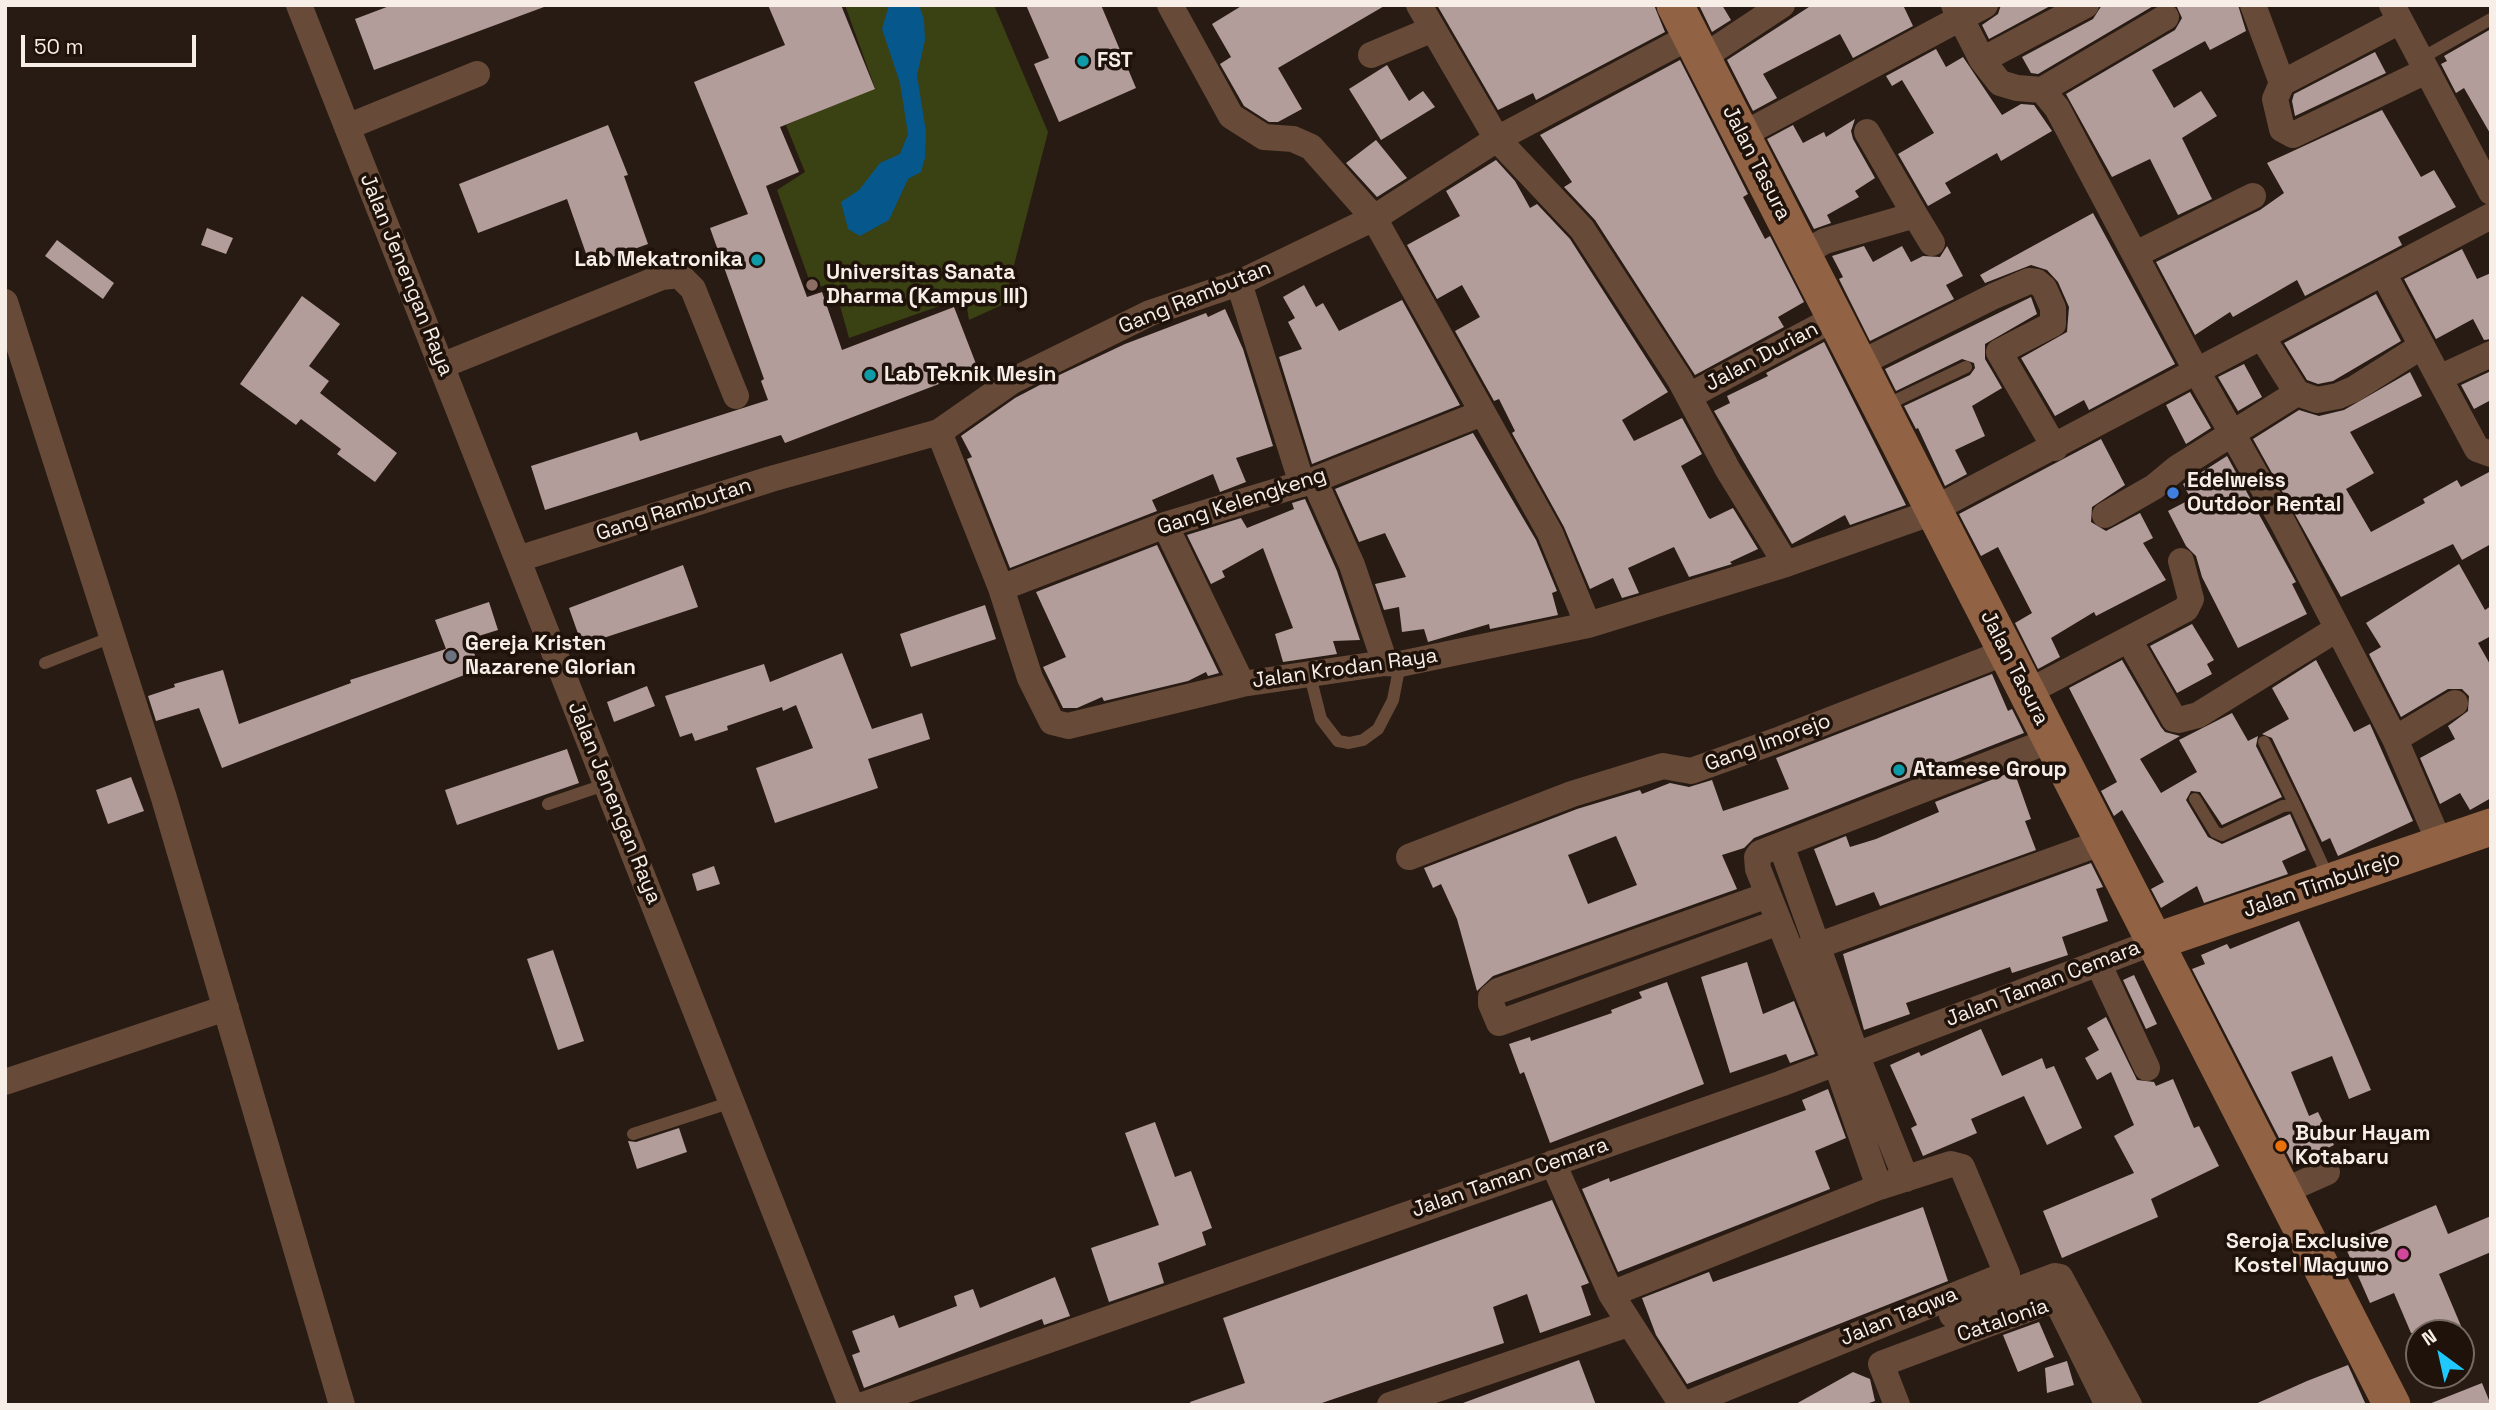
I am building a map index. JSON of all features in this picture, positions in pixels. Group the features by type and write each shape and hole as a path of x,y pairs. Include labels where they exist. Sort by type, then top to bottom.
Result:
{"street":[{"name":"Jalan Jenengan Raya","path":"299,5 851,1405"},
{"path":"1170,5 1231,116 1264,137 1293,139 1311,147 1374,218 1550,533 1588,625"},
{"path":"1419,5 1497,139 1582,229 1689,396 1728,470 1786,565"},
{"name":"Gang Rambutan","path":"518,559 771,479 939,432 1024,374 1150,313 1240,283 1374,218 1497,139 1689,33 1782,5"},
{"path":"1741,135 1958,12 1984,5"},
{"path":"1982,60 2086,5"},
{"path":"2253,5 2281,82"},
{"path":"1958,12 1982,60 2000,83 2017,88 2042,90 2166,18"},
{"path":"2423,65 2292,136 2284,131 2278,120 2275,99 2281,82 2395,13 2423,65 2491,192"},
{"path":"1371,55 1433,29"},
{"name":"Jalan Tasura","path":"1689,33 2392,1405"},
{"path":"347,127 477,74"},
{"path":"2042,90 2057,108 2337,629 2395,739 2440,844"},
{"path":"1867,132 1932,243"},
{"path":"2136,254 2253,196"},
{"path":"1802,254 1825,241 1915,215"},
{"name":"Jalan Krodan Raya","path":"939,432 1001,588 1030,677 1049,718 1056,725 1068,726 1242,684 1393,663 1588,625 1786,565 1934,511 2491,216"},
{"path":"2383,273 2477,449 2491,454"},
{"path":"442,366 662,277 679,275 693,289 736,396"},
{"path":"1859,364 1994,296 2029,281 2038,282 2044,288 2053,308 2053,324 1999,352 2055,448"},
{"path":"1240,283 1308,482 1352,565 1393,663"},
{"path":"5,302 113,637 226,1008 342,1405"},
{"name":"Jalan Durian","path":"1689,396 1835,318"},
{"path":"2262,337 2297,393 2317,400 2338,396 2354,389 2422,346"},
{"path":"2439,378 2491,354"},
{"path":"2105,515 2154,487 2232,433 2297,393"},
{"name":"Gang Kelengkeng","path":"1001,588 1165,525 1308,482 1482,413"},
{"path":"1165,525 1242,684"},
{"path":"2026,692 2186,609 2191,599 2181,561"},
{"path":"2129,640 2174,719 2179,720 2198,715 2337,629"},
{"name":"Gang Imorejo","path":"1409,857 1572,794 1663,766 1691,771 2006,652"},
{"path":"2395,739 2455,703"},
{"path":"1611,1294 1879,1187 1906,1179 1792,955 1758,869 1757,857 1780,845 2051,740"},
{"name":"Jalan Timbulrejo","path":"2154,942 2491,827"},
{"path":"1792,955 2103,842"},
{"path":"1780,845 1817,946 1879,1187"},
{"path":"1768,895 1498,991 1492,997 1491,1004 1499,1023 1779,922"},
{"path":"1679,926 1688,955"},
{"name":"Jalan Taman Cemara","path":"863,1405 1845,1059 2154,942"},
{"path":"1596,955 1606,984"},
{"path":"2099,965 2147,1068"},
{"path":"5,1082 226,1008"},
{"path":"1553,1163 1611,1294 1683,1405"},
{"name":"Jalan Taqwa","path":"1683,1405 2007,1274 1962,1167 1951,1164 1906,1179"},
{"path":"2282,1192 2328,1172"},
{"path":"1724,1405 2054,1276 2065,1282 2129,1405"},
{"name":"Catalonia","path":"1896,1405 1881,1364 2044,1303 2057,1302 2108,1405"},
{"path":"1390,1405 1628,1324"}],"lane":[{"path":"2423,65 2491,19"},
{"path":"1881,408 1966,367"},
{"path":"45,663 113,637"},
{"path":"1310,676 1321,719 1338,741 1349,743 1363,740 1378,729 1393,700 1393,663"},
{"path":"2264,742 2331,882"},
{"path":"548,804 607,784"},
{"path":"2195,799 2215,832 2222,835 2283,806 2294,805"},
{"path":"633,1134 732,1102"}],"green space":[{"path":"845,5 994,5 1048,132 1004,304 969,320 965,297 849,338 834,284 812,288 777,190 805,172 786,125 875,88"}],"water":[{"path":"889,5 919,5 924,20 925,40 917,75 926,132 925,158 921,172 908,179 889,220 860,236 848,229 841,202 859,190 880,163 900,154 908,134 900,83 882,29"}],"building":[{"path":"392,5 544,7 374,70 355,19"},
{"path":"768,5 841,5 875,89 780,127 799,172 766,186 807,297 822,292 842,350 954,307 978,369 785,443 781,435 545,510 531,466 637,432 640,441 768,400 761,381 764,379 710,228 748,214 694,82 785,45"},
{"name":"FST","path":"1026,5 1101,5 1136,88 1059,122 1034,64 1049,58"},
{"path":"1243,5 1386,5 1278,68 1302,109 1278,122 1269,122 1244,106 1220,64 1231,57 1212,24"},
{"path":"1437,5 1654,5 1665,32 1536,100 1533,93 1498,110"},
{"path":"1699,5 1722,5 1731,20 1712,32"},
{"path":"1812,5 1903,5 1913,26 1853,58 1840,34 1763,74 1777,98 1753,111 1727,60"},
{"path":"2001,5 2052,5 1989,39 1982,25 1998,14"},
{"path":"2102,5 2155,5 2038,74 2031,73 2022,57 2093,19"},
{"path":"2176,5 2238,5 2246,31 2210,50 2205,41 2152,70 2174,108 2201,91 2217,116 2182,138 2212,199 2178,215 2150,159 2112,177 2066,94 2175,30 2182,18"},
{"path":"2491,29 2491,135 2464,88 2456,93 2441,64 2447,61 2444,56"},
{"path":"1936,49 1946,67 1963,57 2002,115 2021,104 2034,105 2052,131 2001,161 1997,153 1945,183 1951,193 1928,206 1898,154 1934,133 1902,80 1892,86 1886,76"},
{"path":"2375,52 2386,73 2295,116 2292,101 2294,94"},
{"path":"1680,60 1748,194 1743,197 1765,239 1770,236 1804,302 1778,317 1784,327 1695,375 1595,220 1564,187 1572,182 1540,135"},
{"path":"1387,65 1409,101 1423,91 1435,107 1381,140 1349,89"},
{"path":"2382,110 2421,177 2434,170 2456,207 2398,237 2402,245 2305,296 2297,280 2233,317 2230,312 2195,335 2156,262 2260,210 2284,193 2267,163"},
{"path":"1855,119 1851,131 1853,139 1875,178 1855,191 1859,197 1827,215 1831,223 1814,229 1767,139 1793,125 1803,143 1824,132 1826,137"},
{"path":"608,125 628,175 624,176 648,244 590,265 567,199 478,233 459,184"},
{"path":"1376,140 1407,178 1377,197 1346,163"},
{"path":"1496,160 1515,181 1530,208 1537,204 1570,239 1668,392 1622,420 1634,441 1682,418 1702,454 1681,466 1708,517 1710,519 1733,508 1758,549 1730,562 1732,564 1689,577 1674,547 1628,568 1639,593 1622,598 1613,578 1590,589 1564,527 1512,433 1515,431 1499,399 1494,401 1455,331 1480,317 1462,285 1437,299 1407,245 1460,216 1446,191"},
{"path":"2093,213 2175,364 2089,410 2084,400 2055,416 2021,358 2067,332 2069,307 2058,282 2047,270 2031,265 1985,283 1980,275"},
{"path":"207,228 233,238 226,254 201,245"},
{"path":"57,240 114,283 103,299 45,256"},
{"path":"1864,246 1873,262 1902,246 1911,262 1923,256 1940,257 1947,246 1963,276 1946,285 1954,299 1870,341 1839,279 1843,277 1832,256"},
{"path":"2462,249 2477,279 2491,273 2491,339 2484,340 2473,319 2436,339 2404,279"},
{"path":"1304,285 1316,307 1323,303 1339,331 1402,300 1460,405 1312,464 1279,357 1302,349 1288,322 1295,318 1283,297"},
{"path":"2376,294 2401,341 2333,381 2318,384 2307,380 2284,343"},
{"path":"302,296 340,324 309,366 329,381 320,393 397,453 375,482 337,454 341,449 301,419 296,425 240,384"},
{"path":"2031,297 2037,314 1985,344 1985,359 2002,388 1972,406 1985,436 1955,450 1967,474 1945,486 1918,428 1916,429 1904,406 1970,375 1975,368 1974,363 1962,359 1896,391 1885,369"},
{"path":"1225,309 1243,349 1273,446 1236,458 1246,482 1220,492 1213,474 1152,500 1157,511 1010,568 967,459 972,457 961,436 1015,398 1055,377 1125,344 1206,313 1208,317"},
{"path":"1824,342 1906,505 1850,525 1845,515 1792,544 1714,411 1730,403 1727,396 1768,376 1766,373"},
{"path":"2244,364 2262,397 2238,411 2218,377"},
{"path":"2491,371 2491,400 2474,409 2461,385"},
{"path":"2410,372 2422,396 2350,432 2374,473 2346,489 2371,532 2425,503 2423,499 2457,480 2461,487 2491,471 2491,544 2462,560 2453,544 2341,597 2253,439 2299,410 2319,416 2344,410"},
{"path":"2190,392 2211,428 2186,444 2166,405"},
{"path":"1473,433 1536,540 1557,591 1552,593 1558,615 1490,629 1489,624 1428,642 1424,629 1402,632 1399,607 1384,610 1375,584 1406,577 1385,533 1359,542 1335,489"},
{"path":"2101,439 2125,485 2092,507 2091,522 2106,531 2140,513 2153,538 2143,543 2166,580 2096,616 2094,612 2051,638 2060,657 2038,669 2015,623 2032,613 1998,547 1981,556 1959,514"},
{"path":"2227,456 2296,582 2292,584 2307,614 2238,648 2202,577 2196,556 2186,546 2168,511 2191,499 2183,484"},
{"path":"1305,499 1337,571 1360,640 1333,641 1337,654 1283,662 1275,634 1293,628 1263,548 1222,571 1225,577 1211,584 1187,535 1241,518 1247,528 1294,509 1292,503"},
{"path":"1157,545 1219,673 1208,676 1206,672 1188,681 1104,701 1102,697 1077,708 1063,708 1043,667 1066,657 1036,592"},
{"path":"2459,564 2485,610 2491,606 2491,636 2478,643 2491,666 2491,798 2470,810 2460,793 2440,804 2420,758 2455,739 2448,726 2468,711 2469,696 2462,689 2448,689 2401,717 2369,654 2381,647 2366,623"},
{"path":"683,565 698,607 582,645 569,608"},
{"path":"489,602 498,630 469,639 480,669 222,768 199,708 156,721 148,696 175,687 174,684 223,670 239,724 351,683 350,680 446,649 435,620"},
{"path":"985,605 996,639 911,667 900,634"},
{"path":"2192,624 2214,660 2207,664 2212,674 2177,693 2150,646"},
{"path":"842,653 872,729 922,713 930,739 868,759 878,788 775,823 756,768 813,748 796,705 783,711 782,707 727,726 728,730 695,741 692,733 680,737 665,696 764,664 770,682"},
{"path":"2122,660 2161,727 2165,732 2180,736 2140,759 2161,793 2197,772 2179,740 2232,713 2248,741 2258,736 2256,746 2282,797 2222,825 2200,792 2191,791 2186,800 2208,837 2222,844 2290,814 2306,850 2282,861 2288,874 2204,903 2197,886 2161,908 2151,889 2164,882 2122,810 2114,816 2101,791 2117,782 2069,688"},
{"path":"2316,660 2354,732 2370,724 2413,821 2338,856 2330,838 2322,842 2272,738 2262,734 2289,719 2272,688"},
{"path":"1992,674 2008,711 2012,709 2024,733 1754,838 1744,848 1722,855 1737,889 1493,976 1477,991 1457,919 1441,884 1433,888 1424,868 1577,809 1640,790 1642,794 1670,783 1689,787 1712,780 1723,811 1789,789 1776,758","holes":["1616,836 1637,885 1588,904 1568,855"]},
{"path":"647,686 655,706 614,722 607,702"},
{"path":"567,749 579,783 457,825 445,790"},
{"path":"2014,771 2031,819 2025,821 2036,850 1880,906 1874,892 1836,906 1814,849 1846,836 1850,847 1876,839 1939,812 1935,802"},
{"path":"131,777 144,811 108,824 96,790"},
{"path":"2091,863 2103,887 2096,889 2108,921 2062,937 2068,955 2012,973 2010,967 1906,1003 1910,1014 1864,1030 1843,954"},
{"path":"714,866 720,884 697,891 692,874"},
{"path":"2299,921 2371,1090 2349,1099 2332,1056 2291,1072 2309,1116 2318,1112 2334,1145 2293,1165 2192,969 2205,964 2201,955 2227,944 2230,949"},
{"path":"553,950 584,1041 558,1050 527,959"},
{"path":"1747,962 1763,1014 1794,1001 1815,1054 1790,1063 1786,1054 1730,1073 1701,977"},
{"path":"2134,975 2157,1024 2146,1029 2123,980"},
{"path":"1667,982 1704,1084 1550,1143 1524,1072 1520,1074 1509,1044 1530,1037 1531,1041 1612,1013 1611,1010 1642,998 1639,992"},
{"path":"2106,1017 2137,1080 2154,1082 2156,1086 2173,1079 2194,1128 2199,1126 2219,1166 2151,1199 2158,1217 2062,1258 2043,1211 2134,1173 2114,1136 2134,1125 2111,1072 2097,1080 2085,1058 2099,1050 2087,1028"},
{"path":"1981,1029 2002,1076 2042,1058 2046,1069 2054,1066 2082,1128 2047,1145 2024,1096 1971,1119 1977,1133 1923,1156 1911,1128 1917,1125 1890,1065 1919,1052 1921,1056"},
{"path":"1828,1089 1846,1138 1815,1151 1830,1189 1618,1272 1582,1189 1609,1178 1610,1182 1806,1110 1802,1100"},
{"path":"1155,1122 1175,1177 1191,1171 1212,1228 1202,1232 1206,1245 1158,1263 1164,1283 1109,1302 1091,1248 1159,1225 1125,1133"},
{"path":"679,1128 687,1152 637,1169 628,1141 636,1142"},
{"path":"1552,1200 1589,1283 1581,1286 1591,1315 1540,1333 1527,1294 1493,1307 1504,1343 1316,1405 1191,1405 1190,1402 1245,1383 1223,1318"},
{"name":"Seroja Exclusive Kostel Maguwo","path":"2436,1205 2448,1234 2491,1216 2491,1252 2439,1274 2458,1319 2405,1319 2394,1293 2370,1303 2344,1244"},
{"path":"1923,1207 1948,1281 1687,1384 1656,1335 1642,1298 1709,1272 1713,1282"},
{"path":"1055,1277 1070,1316 1044,1325 1042,1319 864,1388 852,1355 860,1352 852,1331 894,1315 899,1328 957,1306 954,1296 973,1289 980,1308"},
{"path":"2039,1322 2054,1357 2018,1372 2003,1335"},
{"path":"1579,1360 1596,1405 1463,1405 1463,1403"},
{"path":"2067,1361 2074,1385 2047,1393 2045,1368"},
{"path":"2348,1365 2366,1405 2253,1405 2307,1381"},
{"path":"1853,1372 1870,1379 1875,1401 1863,1405 1794,1405"},
{"path":"2482,1383 2491,1405 2429,1405 2467,1389 2475,1389 2475,1386"}],"place":[{"name":"FST","path":"1083,61"},
{"name":"Lab Mekatronika","path":"757,260"},
{"name":"Universitas Sanata Dharma (Kampus III)","path":"812,285"},
{"name":"Lab Teknik Mesin","path":"870,375"},
{"name":"Edelweiss Outdoor Rental","path":"2173,493"},
{"name":"Gereja Kristen Nazarene Glorian","path":"451,656"},
{"name":"Atamese Group","path":"1899,770"},
{"name":"Bubur Hayam Kotabaru","path":"2281,1146"},
{"name":"Seroja Exclusive Kostel Maguwo","path":"2403,1254"}]}
